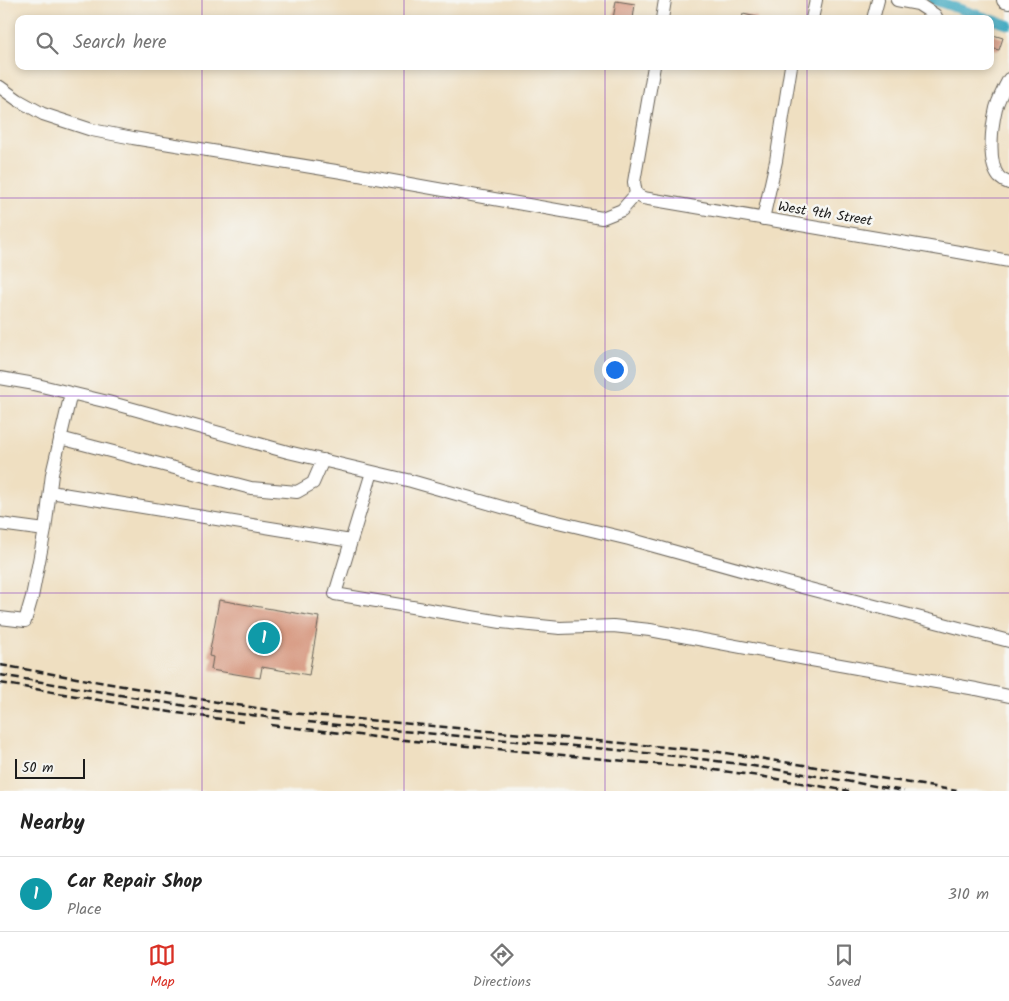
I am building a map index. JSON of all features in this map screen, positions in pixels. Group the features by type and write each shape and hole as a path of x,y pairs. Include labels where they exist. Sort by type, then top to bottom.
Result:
{"main road":[{"path":"1005,0 1009,1"}],"street":[{"path":"663,15 665,0"},
{"path":"813,15 816,0"},
{"path":"874,15 878,0"},
{"path":"897,0 918,4 935,15"},
{"path":"0,87 18,100 44,114 92,130 602,218 622,210 636,194 634,182 653,70"},
{"path":"763,219 776,160 790,70"},
{"path":"1009,79 996,108 991,154 992,165 999,176 1009,183"},
{"name":"West 9th Street","path":"636,194 643,198 1009,261"},
{"path":"0,378 71,393 288,452 411,481 537,517 629,539 802,587 1009,641"},
{"path":"0,618 25,621 32,597 45,530 52,474 71,393"},
{"path":"60,438 251,488 297,492 313,483 322,460"},
{"path":"372,472 335,594 501,622 560,628 613,626 650,630 1009,696"},
{"path":"50,492 351,541"},
{"path":"0,524 45,530"}],"building":[{"path":"616,1 635,4 634,15 614,15"},
{"path":"994,35 1003,38 999,50 994,49"},
{"path":"219,600 319,617 309,675 262,667 260,678 211,670 213,657 209,656"}],"waterway":[{"path":"933,0 978,15"},
{"path":"994,20 1009,25"}],"railway":[{"path":"0,665 291,713 719,752 957,791"},
{"path":"0,675 216,711 284,719"},
{"path":"0,683 163,711 243,722"},
{"path":"308,722 609,749 709,760 782,770 904,791"},
{"path":"271,725 384,738 708,769 849,791"}],"place":[{"name":"Car Repair Shop","path":"264,638"}]}
